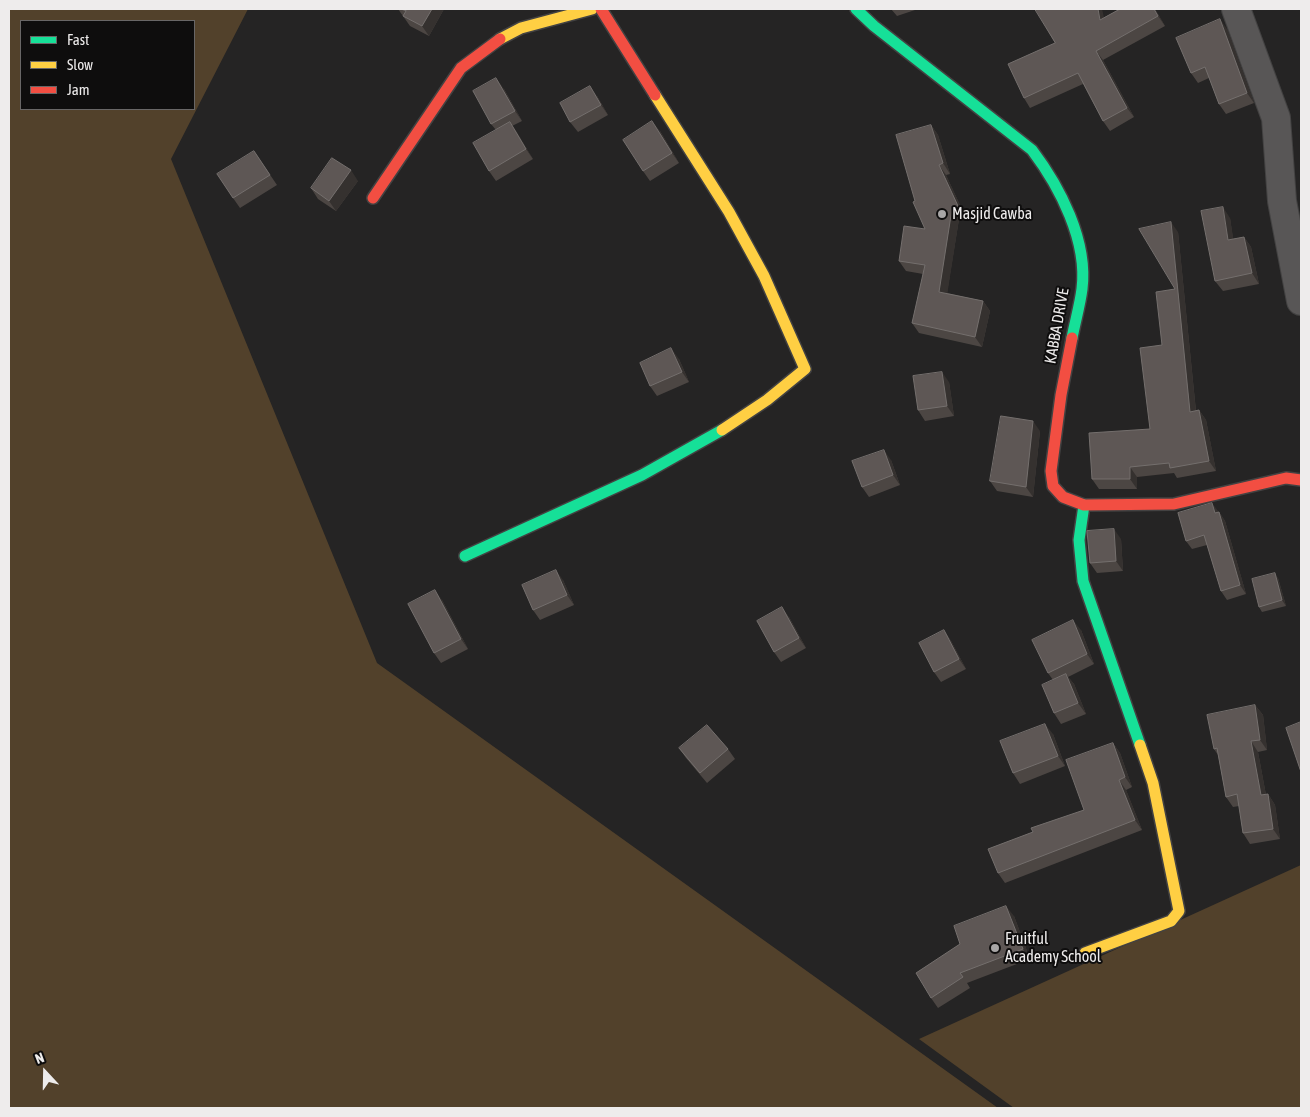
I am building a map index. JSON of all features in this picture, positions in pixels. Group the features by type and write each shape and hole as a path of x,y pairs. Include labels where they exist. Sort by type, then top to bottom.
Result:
{"street":[{"path":"373,198 462,68 493,43 521,28 592,9"},
{"path":"465,556 644,473 722,432 805,369 764,276 729,212 600,9"},
{"name":"KABBA DRIVE","path":"856,9 874,26 1032,150 1052,176 1070,215 1079,246 1082,286 1061,395 1052,478 1053,486 1063,498 1084,505 1174,504 1286,478 1301,480"},
{"path":"1236,9 1276,118 1280,146 1282,201 1301,301"},
{"path":"1084,505 1077,538 1079,564 1086,594 1153,783 1179,911 1177,916 1171,921 1085,953"}],"shaded area":[{"path":"9,9 248,9 171,159 377,663 998,1108 9,1108"},
{"path":"1301,865 1301,1108 1014,1108 919,1039"}],"building":[{"path":"401,9 432,9 422,26 403,16 406,11"},
{"path":"1035,9 1098,9 1100,20 1120,9 1154,9 1158,16 1096,51 1127,108 1103,121 1078,73 1024,98 1008,64 1055,43"},
{"path":"1220,19 1247,93 1219,104 1205,67 1191,73 1176,38"},
{"path":"496,78 515,111 491,124 473,91"},
{"path":"590,86 601,105 570,122 560,103"},
{"path":"652,121 672,153 643,171 623,140"},
{"path":"510,122 526,149 489,171 473,143"},
{"path":"931,125 943,163 939,165 958,206 952,209 939,292 983,301 975,337 912,323 925,265 899,261 904,226 925,229 913,202 915,201 896,135"},
{"path":"254,151 270,175 233,198 217,174"},
{"path":"332,158 351,170 329,201 311,188"},
{"path":"1223,207 1228,240 1244,237 1252,273 1215,281 1201,211"},
{"path":"1171,222 1190,412 1199,410 1209,461 1170,468 1169,463 1130,467 1130,479 1092,479 1089,433 1150,429 1140,348 1162,345 1156,292 1175,289 1139,229"},
{"path":"671,348 682,372 650,386 640,363"},
{"path":"942,372 947,406 918,410 913,376"},
{"path":"1001,416 1033,421 1026,487 990,481"},
{"path":"884,450 893,475 862,487 852,461"},
{"path":"1212,503 1215,513 1219,512 1240,585 1221,591 1204,535 1186,541 1178,513"},
{"path":"1114,529 1116,561 1090,563 1087,531"},
{"path":"556,570 567,595 533,610 522,585"},
{"path":"1275,573 1282,600 1259,607 1252,579"},
{"path":"435,590 461,639 434,653 408,604"},
{"path":"782,607 799,638 774,652 757,621"},
{"path":"1073,620 1087,654 1048,673 1032,640"},
{"path":"944,630 959,659 934,672 919,643"},
{"path":"1066,674 1078,703 1054,713 1042,685"},
{"path":"1255,705 1260,740 1251,741 1261,795 1268,794 1273,829 1243,833 1237,794 1226,797 1217,748 1214,749 1207,715"},
{"path":"1301,722 1301,772 1286,728"},
{"path":"1045,724 1058,756 1013,773 1000,741"},
{"path":"707,725 728,749 700,773 679,748"},
{"path":"1113,743 1125,777 1119,780 1135,820 998,873 988,849 1033,832 1031,828 1084,810 1066,760"},
{"path":"1006,906 1023,949 960,973 963,977 931,998 916,973 960,944 954,926"}],"traffic: fast":[{"path":"856,9 874,26 1032,150 1042,165 1070,215 1081,252 1082,289 1072,338"},
{"path":"465,556 642,475 722,430"},
{"path":"1084,505 1079,540 1083,581 1140,745"}],"traffic: slow":[{"path":"500,39 521,28 592,9"},
{"path":"655,95 729,212 764,276 805,369 767,400 722,430"},
{"path":"1085,953 1171,921 1179,911 1153,783 1140,745"}],"traffic: jam":[{"path":"601,9 655,95"},
{"path":"373,198 461,68 500,39"},
{"path":"1072,338 1061,395 1051,471 1053,486 1063,497 1084,505 1174,504 1286,478 1301,480"}],"place":[{"name":"Masjid Cawba","path":"942,214"},
{"name":"Fruitful Academy School","path":"995,948"}]}
